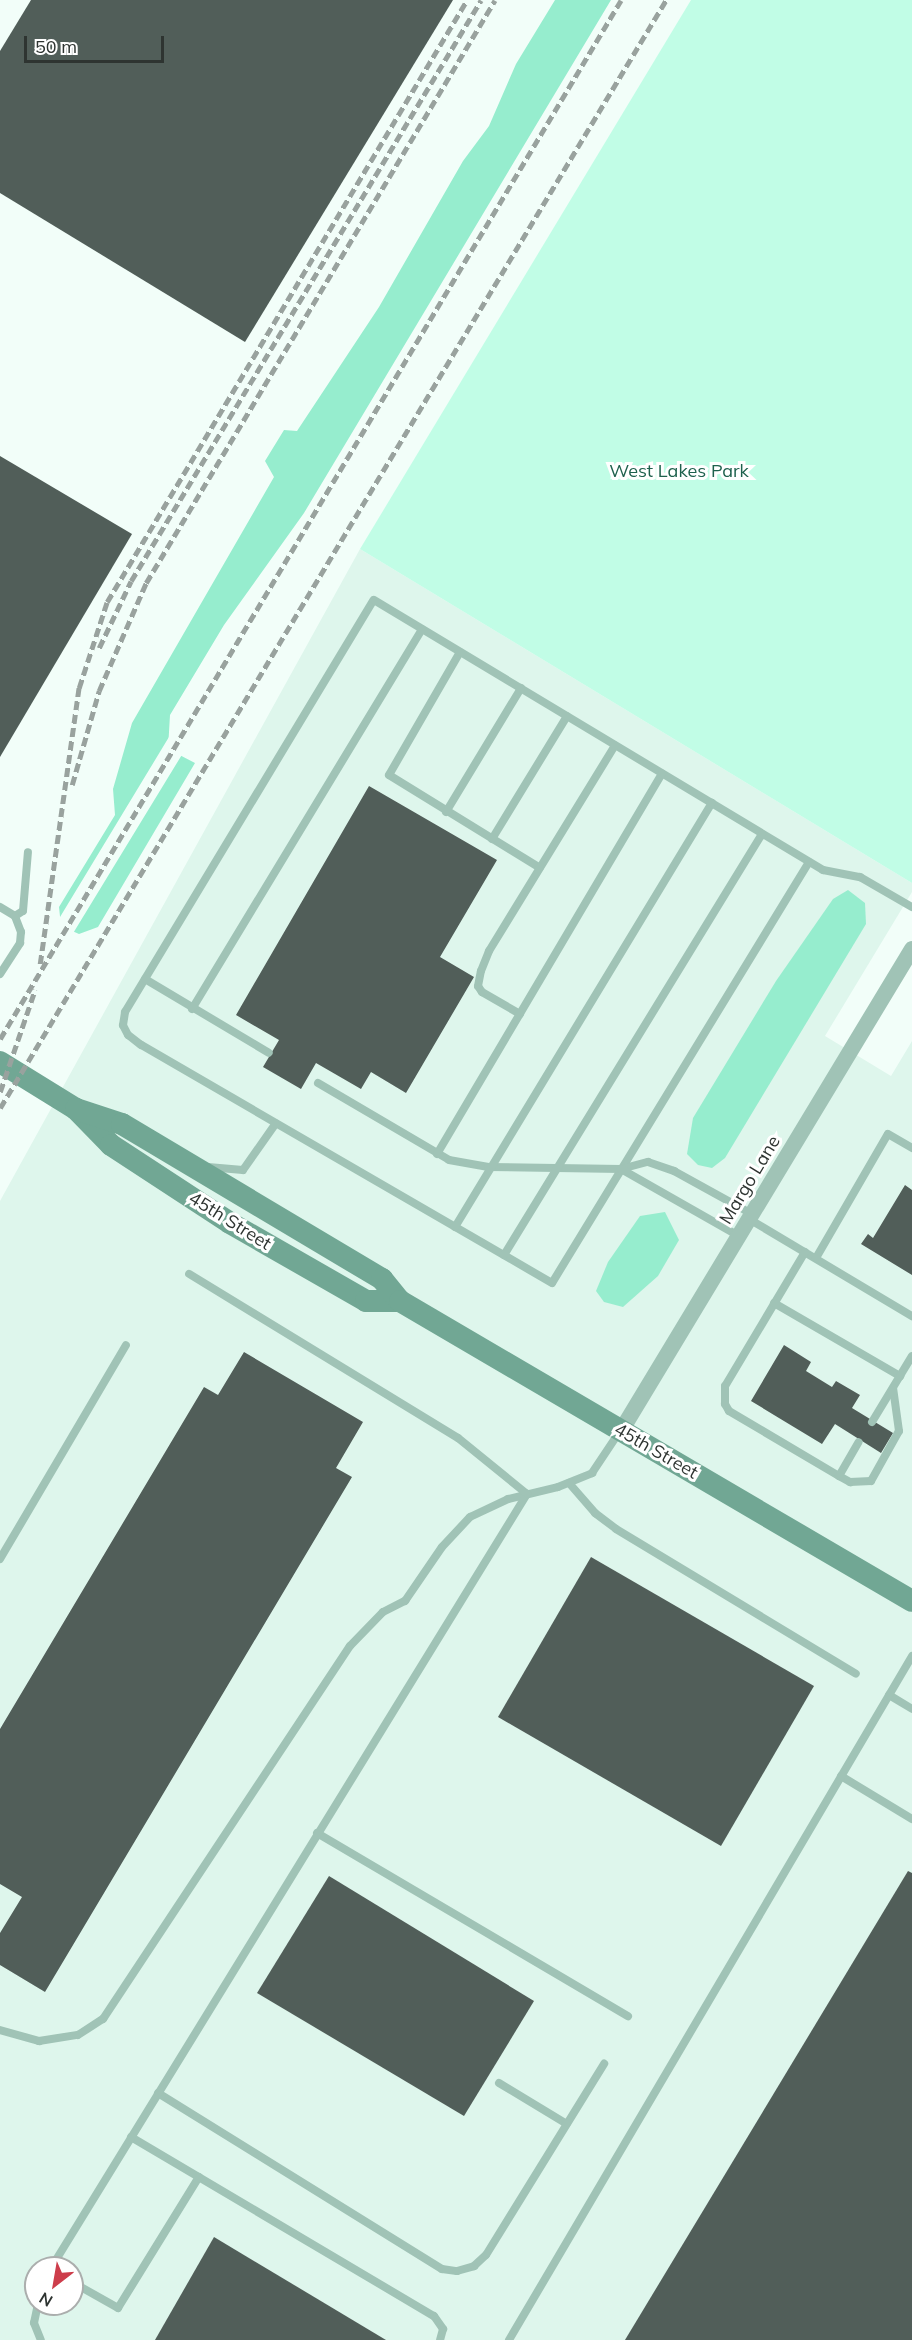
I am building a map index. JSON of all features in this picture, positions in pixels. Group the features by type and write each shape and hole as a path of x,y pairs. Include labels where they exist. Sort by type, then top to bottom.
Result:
{"main road":[{"name":"45th Street","path":"0,1062 76,1109 122,1124 382,1279 400,1301 912,1601"},
{"name":"45th Street","path":"76,1109 111,1145 230,1223 366,1301 400,1301"}],"street":[{"name":"Margo Lane","path":"621,1431 912,949"}],"lane":[{"path":"809,862 552,1283 128,1035 123,1025 125,1012 374,600 809,862 823,870 860,877 912,908"},
{"path":"192,1010 423,629"},
{"path":"460,652 389,775 540,868"},
{"path":"446,812 521,688"},
{"path":"492,839 567,716"},
{"path":"520,1014 478,986 489,951 615,745"},
{"path":"437,1154 662,774"},
{"path":"455,1227 488,1167 712,803"},
{"path":"504,1255 762,834"},
{"path":"15,916 23,911 28,852"},
{"path":"0,908 15,916 21,932 20,943 0,975"},
{"path":"145,979 192,1010 269,1053"},
{"path":"318,1083 437,1154 488,1167 621,1169 648,1162 674,1171 912,1316"},
{"path":"189,1164 243,1170 276,1123"},
{"path":"816,1258 888,1134 912,1148"},
{"path":"621,1169 739,1236"},
{"path":"805,1252 724,1386 725,1404 729,1411 850,1482 871,1480 898,1431 893,1388"},
{"path":"189,1274 458,1438 527,1494"},
{"path":"774,1303 900,1376"},
{"path":"0,1559 126,1345"},
{"path":"872,1422 912,1356"},
{"path":"0,2030 39,2042 78,2035 103,2019 350,1646 383,1612 405,1601 442,1547 470,1516 527,1494 569,1483 592,1473 621,1431"},
{"path":"839,1476 859,1442"},
{"path":"569,1483 595,1513 616,1529 856,1674"},
{"path":"58,2256 527,1494"},
{"path":"509,2340 912,1656"},
{"path":"889,1695 912,1709"},
{"path":"841,1776 912,1819"},
{"path":"317,1833 628,2016"},
{"path":"158,2093 442,2269 457,2271 474,2266 486,2255 604,2064"},
{"path":"499,2083 567,2124"},
{"path":"131,2137 434,2316 442,2329 440,2340"},
{"path":"84,2289 118,2308 199,2177"},
{"path":"36,2316 34,2324 41,2340"}],"shaded area":[{"path":"555,0 611,0 304,513 224,625 170,715 168,749 195,763 98,927 79,934 61,926 59,907 115,815 113,789 132,723 274,477 265,461 284,430 297,431 379,307 463,161 489,126 516,64"},
{"path":"360,549 912,883 912,892 825,1036 891,1076 912,1041 912,2340 0,2340 0,1201"},
{"path":"848,890 865,903 866,924 725,1158 712,1168 698,1165 687,1154 693,1118 776,981 833,899"},
{"path":"665,1212 679,1240 658,1276 623,1307 604,1302 596,1291 608,1262 640,1216"}],"green space":[{"name":"West Lakes Park","path":"691,0 912,0 912,883 360,549"}],"pier":[{"path":"172,732 171,748 183,753 72,935 59,929 57,922"}],"building":[{"path":"31,0 453,0 245,342 0,193 0,51"},
{"path":"0,456 132,534 0,757"},
{"path":"369,786 497,860 440,957 474,977 406,1093 371,1072 361,1089 316,1063 301,1089 263,1067 279,1040 236,1015"},
{"path":"905,1185 912,1190 912,1275 861,1244 868,1234 873,1238"},
{"path":"784,1345 811,1362 806,1371 832,1387 836,1381 860,1395 852,1408 893,1433 881,1453 835,1424 822,1444 751,1401"},
{"path":"244,1352 363,1422 336,1468 352,1477 45,1992 0,1965 0,1933 22,1897 0,1884 0,1729 204,1387 218,1395"},
{"path":"591,1557 814,1686 721,1846 498,1717"},
{"path":"908,1871 912,1873 912,2340 625,2340"},
{"path":"329,1876 534,2001 464,2116 257,1993"},
{"path":"214,2237 386,2340 155,2340"}],"railway":[{"path":"40,964 79,688 107,602 467,0"},
{"path":"99,648 131,581 481,0"},
{"path":"72,785 99,691 146,583 495,0"},
{"path":"0,1039 621,0"},
{"path":"0,1108 666,0"},
{"path":"0,1092 35,990"}]}
